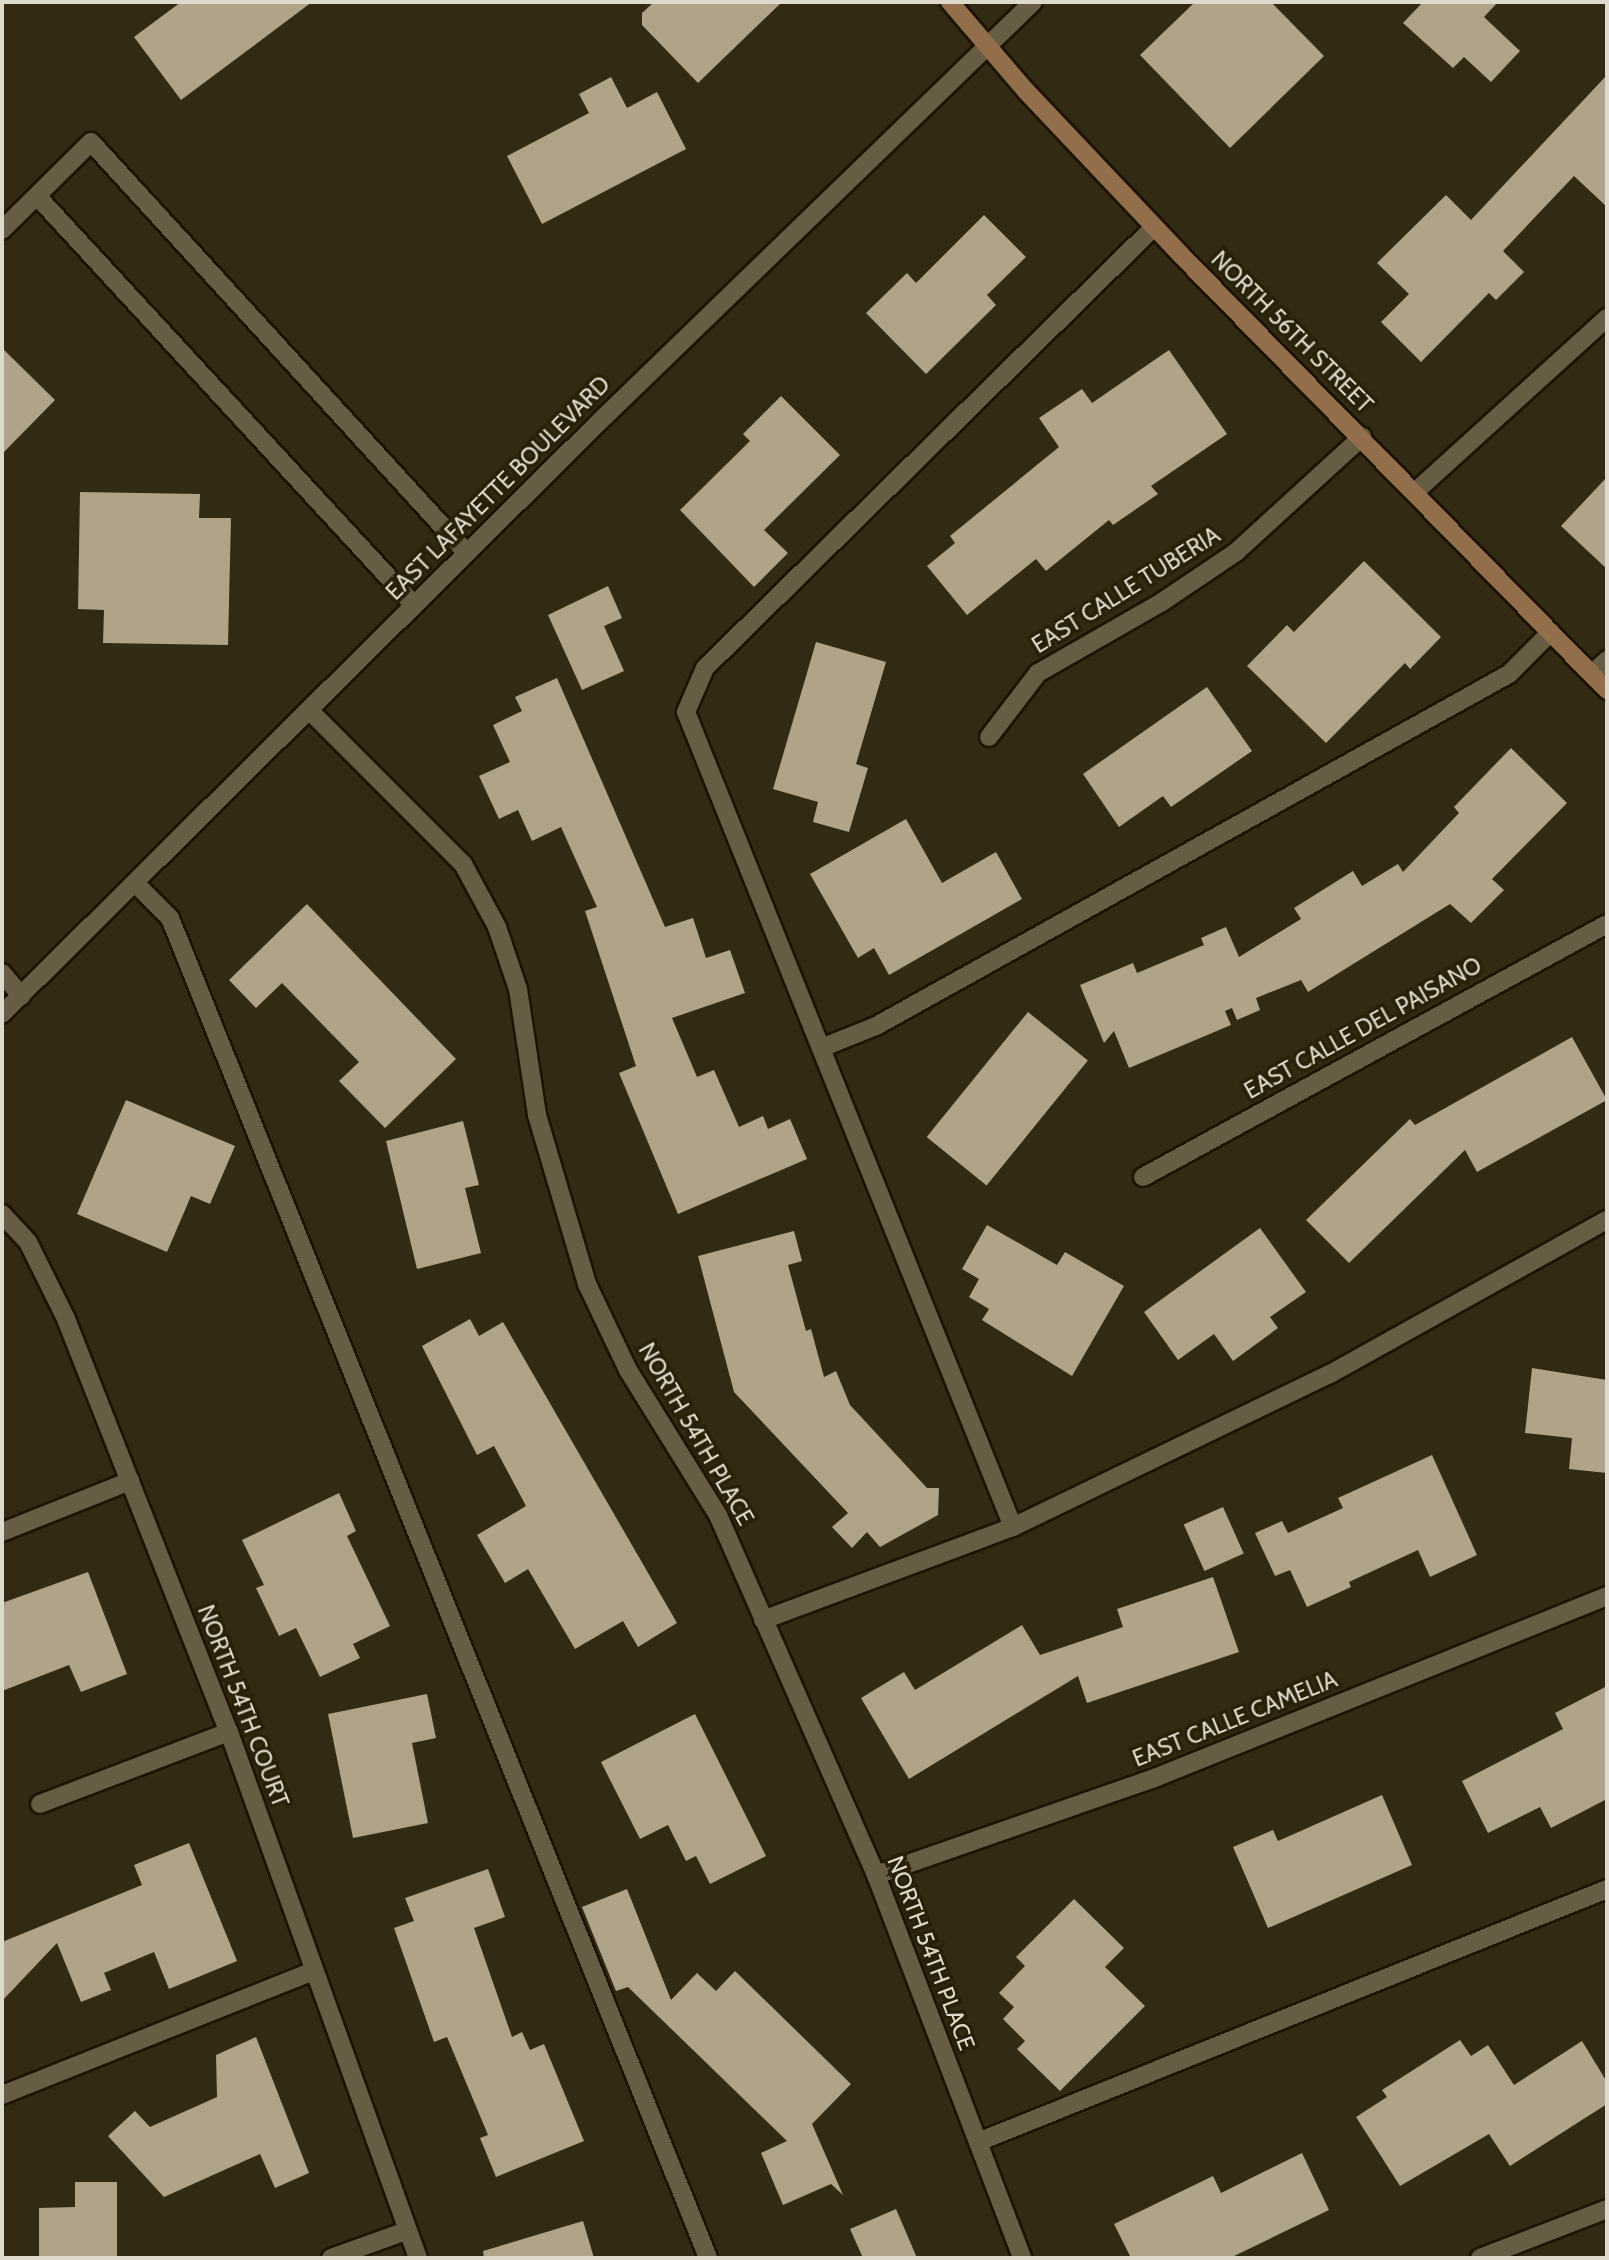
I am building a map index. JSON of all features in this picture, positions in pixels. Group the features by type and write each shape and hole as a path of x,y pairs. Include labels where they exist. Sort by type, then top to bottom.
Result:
{"main road":[{"name":"NORTH 56TH STREET","path":"950,2 1154,227 1416,491 1607,690"}],"street":[{"name":"EAST LAFAYETTE BOULEVARD","path":"2,1014 414,605 1032,2"},
{"path":"2,230 91,142 467,553"},
{"path":"37,196 414,605"},
{"path":"1013,1527 686,712 705,668 1154,227"},
{"path":"1416,491 1607,318"},
{"name":"EAST CALLE TUBERIA","path":"989,737 1038,673 1162,602 1236,552 1362,438"},
{"path":"821,1048 888,1019 1509,674 1551,632"},
{"path":"1592,674 1607,660"},
{"name":"NORTH 54TH PLACE","path":"309,710 463,864 497,927 518,989 537,1115 587,1284 628,1370 718,1515 876,1875 1022,2258"},
{"path":"135,883 170,918 708,2258"},
{"name":"EAST CALLE DEL PAISANO","path":"1143,1177 1607,924"},
{"path":"2,973 21,996"},
{"name":"NORTH 54TH COURT","path":"2,1214 28,1242 66,1319 229,1732 406,2231 418,2258"},
{"path":"764,1620 1013,1527 1330,1374 1607,1220"},
{"path":"2,1532 130,1481"},
{"name":"EAST CALLE CAMELIA","path":"876,1875 1152,1779 1607,1596"},
{"path":"40,1804 229,1732"},
{"path":"978,2142 1607,1889"},
{"path":"2,2095 314,1971"},
{"path":"1480,2258 1607,2209"},
{"path":"331,2258 406,2231"}],"building":[{"path":"181,2 312,2 181,100 134,37"},
{"path":"654,2 782,2 698,83 642,25 642,13"},
{"path":"1195,2 1271,2 1324,56 1230,148 1140,55"},
{"path":"1423,2 1498,2 1484,17 1520,51 1491,82 1464,57 1453,68 1403,23"},
{"path":"1607,75 1607,207 1574,176 1503,251 1524,272 1496,300 1489,293 1421,362 1381,322 1409,294 1377,263 1446,195 1471,220"},
{"path":"611,77 627,108 657,92 686,149 542,224 507,156 589,113 579,94"},
{"path":"984,215 1026,257 987,295 996,305 926,374 866,313 907,273 916,283"},
{"path":"2,348 55,400 2,454"},
{"path":"1169,350 1227,434 1151,486 1158,494 1113,525 1109,520 1046,571 1036,559 967,615 927,566 955,543 950,536 1059,447 1039,418 1082,389 1092,403"},
{"path":"781,396 840,455 764,530 788,553 754,587 680,510 750,441 743,434"},
{"path":"1607,477 1607,569 1561,526"},
{"path":"80,492 200,494 199,518 231,518 228,645 103,643 104,610 78,609"},
{"path":"1364,561 1441,637 1410,669 1405,663 1326,743 1247,666 1287,625 1294,632"},
{"path":"608,586 622,618 604,626 624,671 582,690 548,615"},
{"path":"816,642 886,662 856,764 868,768 849,832 813,822 818,802 773,789"},
{"path":"557,678 665,927 693,918 706,958 730,950 745,993 672,1018 697,1077 714,1070 739,1127 763,1116 768,1129 790,1119 807,1159 678,1214 619,1073 636,1066 585,911 597,907 561,827 532,841 518,810 499,819 479,776 510,762 493,725 522,711 515,697"},
{"path":"1207,687 1252,751 1171,807 1163,796 1119,827 1083,774"},
{"path":"1511,748 1567,803 1492,879 1504,890 1471,923 1450,904 1308,992 1301,980 1256,998 1260,1010 1237,1020 1232,1008 1225,1011 1231,1025 1129,1068 1114,1031 1104,1043 1080,985 1133,963 1137,973 1204,945 1201,938 1226,927 1239,957 1301,919 1294,908 1353,871 1362,886 1398,864 1403,872 1459,813 1454,807"},
{"path":"906,819 942,883 996,852 1022,899 889,975 874,948 858,958 810,874"},
{"path":"307,904 456,1059 385,1128 339,1081 359,1062 282,983 256,1008 229,980"},
{"path":"1028,1012 1088,1060 987,1186 927,1137"},
{"path":"1572,1037 1607,1100 1477,1172 1465,1150 1349,1263 1306,1220 1410,1119 1415,1125"},
{"path":"126,1100 235,1146 210,1204 191,1196 167,1252 77,1214"},
{"path":"463,1121 479,1185 465,1188 481,1253 417,1269 386,1141"},
{"path":"987,1225 1057,1265 1065,1252 1124,1286 1072,1376 982,1320 989,1309 969,1297 979,1279 962,1269"},
{"path":"1260,1228 1306,1292 1270,1317 1278,1328 1233,1361 1214,1334 1178,1360 1144,1312"},
{"path":"794,1231 802,1261 788,1265 806,1331 811,1329 824,1377 836,1371 850,1405 927,1488 939,1488 938,1515 880,1547 867,1532 852,1548 832,1527 848,1513 734,1392 698,1256"},
{"path":"470,1319 479,1336 503,1322 677,1623 638,1647 623,1621 575,1649 528,1569 505,1583 477,1535 526,1506 494,1446 477,1455 422,1346"},
{"path":"1532,1368 1607,1380 1607,1473 1569,1469 1572,1438 1525,1433"},
{"path":"1432,1455 1477,1555 1430,1577 1418,1550 1349,1582 1351,1587 1307,1607 1290,1570 1275,1576 1255,1533 1282,1521 1288,1533 1343,1508 1338,1498"},
{"path":"339,1493 356,1531 347,1536 390,1626 353,1644 360,1658 320,1677 296,1628 279,1636 256,1588 264,1585 242,1540"},
{"path":"1223,1507 1244,1554 1204,1571 1184,1524"},
{"path":"88,1572 127,1674 81,1692 69,1665 2,1691 2,1603"},
{"path":"1213,1577 1239,1652 1087,1703 1078,1676 909,1779 861,1698 904,1672 915,1690 1022,1625 1040,1655 1123,1627 1117,1609"},
{"path":"1607,1686 1607,1799 1551,1828 1540,1807 1488,1833 1462,1781 1563,1729 1555,1713"},
{"path":"427,1694 436,1738 412,1743 428,1823 353,1838 328,1714"},
{"path":"695,1714 766,1856 710,1884 696,1856 686,1861 668,1825 640,1839 601,1762"},
{"path":"1382,1795 1412,1865 1268,1928 1233,1847 1273,1830 1278,1841"},
{"path":"189,1843 237,1961 169,1989 154,1952 104,1973 111,1990 81,2002 57,1943 2,2001 2,1942 142,1885 134,1865"},
{"path":"488,1869 505,1917 474,1928 512,2037 522,2032 530,2050 544,2044 584,2141 496,2177 480,2138 488,2135 447,2037 434,2042 394,1928 414,1921 405,1898"},
{"path":"627,1889 671,2000 697,1973 716,1991 735,1971 851,2084 812,2124 843,2195 831,2184 783,2205 761,2153 787,2141 628,1987 616,1991 582,1907"},
{"path":"1074,1899 1124,1948 1105,1967 1145,2006 1060,2091 1017,2049 1025,2041 1003,2019 1014,2007 999,1993 1025,1966 1016,1957"},
{"path":"256,2037 309,2173 275,2188 260,2154 164,2197 108,2136 135,2111 150,2127 217,2097 216,2055"},
{"path":"1460,2040 1471,2056 1488,2045 1514,2085 1582,2041 1607,2082 1607,2104 1510,2166 1489,2134 1400,2186 1356,2117 1387,2097 1382,2090"},
{"path":"1302,2153 1329,2210 1230,2258 1131,2258 1114,2224 1213,2176 1221,2193"},
{"path":"75,2182 117,2182 117,2258 39,2258 39,2208 75,2207"},
{"path":"896,2209 917,2258 863,2258 850,2229"},
{"path":"583,2221 594,2258 484,2258 483,2251"}]}
